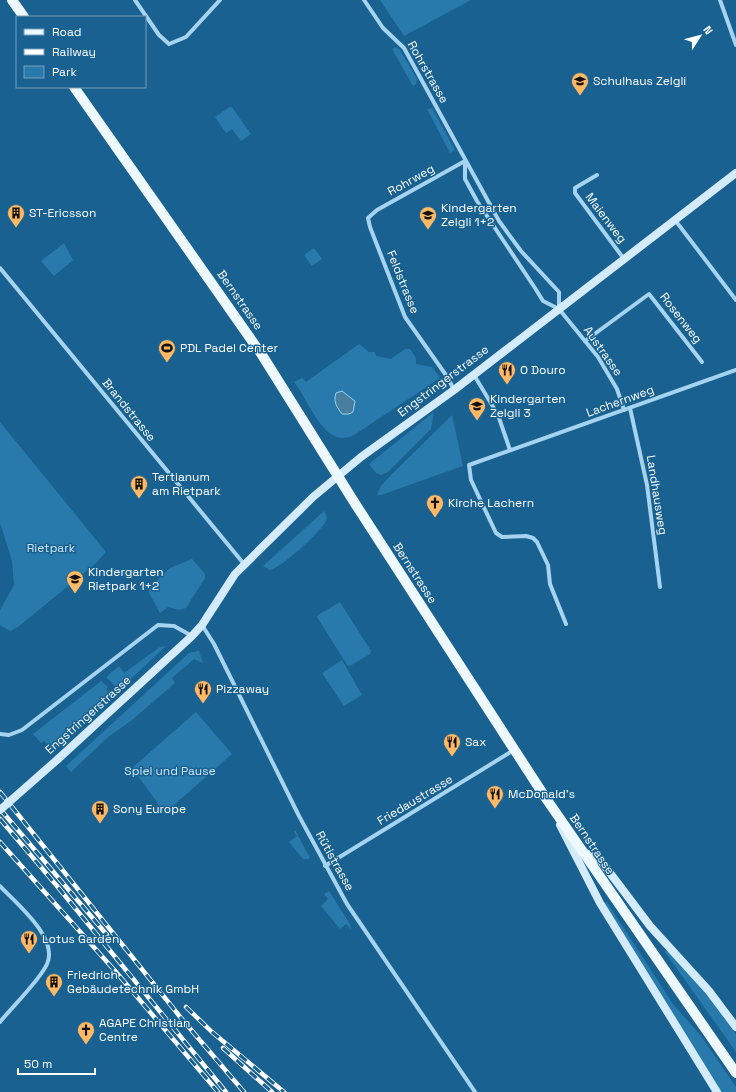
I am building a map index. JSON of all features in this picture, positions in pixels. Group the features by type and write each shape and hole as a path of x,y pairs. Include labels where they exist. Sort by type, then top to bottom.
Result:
{"main road":[{"path":"12,0 23,16"},
{"name":"Bernstrasse","path":"75,88 257,348 551,806 736,1073"},
{"name":"Engstringerstrasse","path":"0,810 192,636 202,625 224,589 244,564 313,497 338,476 454,390 736,173"},
{"path":"551,806 600,903 717,1092"},
{"path":"581,851 601,861 650,926 709,991 736,1027"}],"street":[{"path":"135,0 159,35 169,44 186,38 220,0"},
{"name":"Rohrstrasse","path":"364,0 383,28 404,48 502,226 558,292 559,308 543,302 483,211 465,178 465,161"},
{"path":"720,0 736,45"},
{"name":"Rohrweg","path":"368,218 377,210 465,161"},
{"name":"Maienweg","path":"597,175 575,188 575,193 624,260"},
{"name":"Feldstrasse","path":"368,218 370,227 405,316 448,378 454,390"},
{"path":"675,220 736,300"},
{"name":"Brandstrasse","path":"0,268 244,564"},
{"name":"Rosenweg","path":"585,341 649,294 702,362"},
{"name":"Austrasse","path":"559,308 608,373 617,389 624,410"},
{"name":"Lachernweg","path":"566,624 550,584 548,565 541,547 533,538 526,536 509,538 502,537 496,533 471,480 469,465 736,370"},
{"path":"474,374 491,399 510,450"},
{"name":"Landhausweg","path":"630,408 648,485 660,587"},
{"name":"Engstringerstrasse","path":"0,734 15,733 26,727 158,625 174,626 192,636"},
{"name":"Rütistrasse","path":"202,625 214,644 325,866 347,904 475,1092"},
{"name":"Friedaustrasse","path":"325,866 515,750"},
{"path":"0,886 42,933 48,944 49,956 44,969 0,1022"}],"green space":[{"path":"380,0 471,0 404,36"},
{"path":"396,47 400,50 417,79 416,84 413,86 392,49"},
{"path":"231,106 251,134 241,141 232,129 226,133 215,117"},
{"path":"432,108 455,150 450,153 427,109"},
{"path":"64,243 73,260 54,276 41,261"},
{"path":"314,248 322,259 312,266 304,255"},
{"path":"359,344 369,352 375,352 376,356 391,359 405,349 410,349 416,358 416,364 432,367 440,378 354,435 343,438 334,436 318,420 294,382 302,378 306,382"},
{"path":"434,412 431,429 388,472 381,475 376,473 369,464"},
{"path":"452,415 463,466 381,495 377,495 381,486 388,478"},
{"name":"Rietpark","path":"0,422 106,552 96,563 18,627 10,631 0,625 0,610 14,585 12,561 0,523"},
{"path":"324,511 327,518 325,523 302,547 276,568 270,570 263,566"},
{"path":"192,559 205,574 205,578 186,608 179,610 168,607 160,613 149,593 149,588 170,568"},
{"path":"340,602 371,651 370,654 350,666 347,665 317,617"},
{"path":"166,646 119,690 106,677 119,666 124,673 160,647"},
{"path":"199,651 203,663 194,659 172,678 175,683 132,720 107,738 71,772 66,766 189,653"},
{"path":"342,660 362,695 344,706 322,673"},
{"path":"101,681 108,687 106,689 113,696 53,750 44,741 41,743 33,734"},
{"name":"Spiel und Pause","path":"196,712 232,754 165,813 132,768"},
{"path":"295,830 310,858 309,859 303,859 289,842 297,836 294,832"},
{"path":"329,891 350,924 351,930 346,924 340,929 321,906 328,899 324,894"},
{"path":"607,902 673,1004 701,1036 736,1087 736,1092 721,1092 604,903"},
{"path":"667,950 706,993 736,1034 736,1052 665,952"}],"shaded area":[{"path":"342,391 355,401 353,412 349,414 342,414 336,404 336,393"}],"railway":[{"path":"0,792 181,1018 244,1092"},
{"path":"0,809 107,935"},
{"path":"0,819 226,1092"},
{"path":"0,842 116,972 218,1092"},
{"path":"186,1007 212,1032 284,1092"},
{"path":"223,1048 272,1092"}],"place":[{"name":"Schulhaus Zelgli","path":"580,96"},
{"name":"ST-Ericsson","path":"16,228"},
{"name":"Kindergarten Zelgli 1+2","path":"428,230"},
{"name":"PDL Padel Center","path":"167,363"},
{"name":"O Douro","path":"507,385"},
{"name":"Kindergarten Zelgli 3","path":"477,421"},
{"name":"Tertianum am Rietpark","path":"139,499"},
{"name":"Kirche Lachern","path":"435,518"},
{"name":"Kindergarten Rietpark 1+2","path":"75,594"},
{"name":"Pizzaway","path":"203,704"},
{"name":"Sax","path":"452,757"},
{"name":"McDonald's","path":"495,809"},
{"name":"Sony Europe","path":"100,824"},
{"name":"Lotus Garden","path":"29,954"},
{"name":"Friedrich Gebäudetechnik GmbH","path":"54,997"},
{"name":"AGAPE Christian Centre","path":"86,1045"}]}
